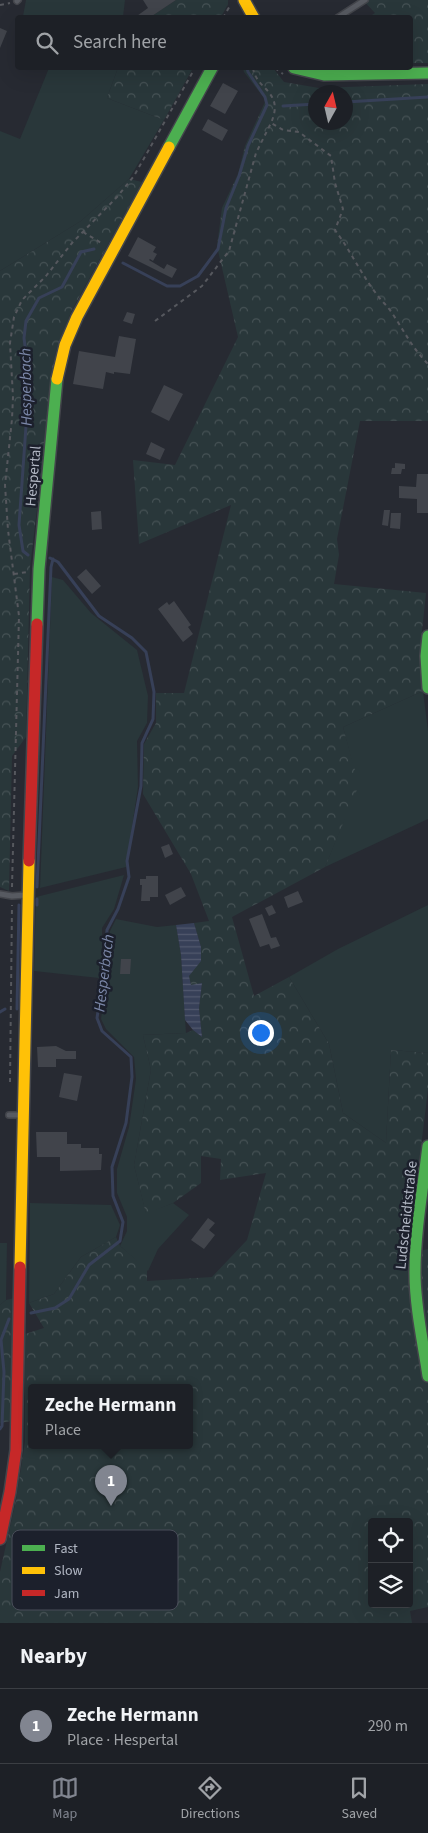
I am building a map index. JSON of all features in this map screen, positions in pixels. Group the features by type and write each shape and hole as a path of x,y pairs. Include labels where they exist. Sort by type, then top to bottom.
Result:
{"main road":[{"name":"Hespertal","path":"0,1539 10,1492 16,1450 28,894 40,570 57,380 65,345 77,316 211,70"},
{"path":"300,70 324,76 428,73"},
{"path":"428,636 426,656 428,688"},
{"name":"Ludscheidtstraße","path":"428,1146 415,1255 415,1274 416,1294 428,1376"}],"lane":[{"path":"342,15 365,0"},
{"path":"0,894 12,896 28,894"},
{"path":"9,1115 24,1115"}],"path":[{"path":"225,15 234,0"},
{"path":"155,320 202,286 229,252 256,152 276,113 272,95 254,74 253,70"},
{"path":"272,123 283,130 299,132 331,156 335,183 343,209 335,230 348,247 376,294 392,312 419,355 428,364"},
{"path":"83,232 113,250"},
{"path":"10,1085 12,896"}],"green space":[{"path":"26,0 125,0 123,15 23,15"},
{"path":"176,0 228,0 222,15 154,15"},
{"path":"363,0 428,0 428,63 413,63 413,15 372,15 375,13"},
{"path":"48,70 117,70 107,98 164,120 129,179 81,221 0,271 0,131 20,139"},
{"path":"117,70 192,70 164,120 107,98"},
{"path":"244,70 275,70 284,82 308,86 308,130 353,130 353,87 428,84 428,421 360,421 337,539 339,555 334,584 426,593 421,640 423,691 343,727 359,785 325,867 232,917 254,996 289,977 329,1044 343,1113 386,1143 391,1050 428,1053 428,1089 408,1254 428,1249 428,1607 410,1611 412,1623 0,1623 0,1572 16,1500 25,1442 25,1334 44,1328 29,1303 54,1294 81,1257 116,1237 120,1246 147,1269 147,1281 212,1277 247,1240 266,1173 220,1180 221,1159 201,1156 201,1183 173,1203 146,1214 134,1165 151,1070 143,1035 186,1033 193,1030 202,1037 199,1008 202,983 191,986 189,976 201,947 194,923 209,921 191,874 143,794 144,744 156,723 156,693 184,693 231,505 139,544 133,460 175,465 238,337 217,246 222,208 238,174 245,146 265,102"},
{"path":"129,179 142,182 71,312 56,351 30,567 26,737 12,756 9,891 0,887 0,271 81,221"},
{"path":"52,577 63,580 91,613 137,650 148,696 147,723 137,741 138,787 126,867 40,888"},
{"path":"423,691 428,731 428,819 325,867 358,785 343,727"},
{"path":"124,875 114,909 102,928 102,961 99,978 34,971 36,897"},
{"path":"428,905 428,1053 391,1050 386,1143 343,1113 329,1044 289,977 338,949"},
{"path":"116,919 157,927 176,925 181,955 186,1033 143,1035 151,1070 134,1165 146,1213 173,1203 189,1215 158,1249 148,1271 120,1246 127,1231 127,1217 117,1193 117,1169 129,1127 136,1079 134,1057 106,1029 101,1019 109,959 110,931"},
{"path":"30,1203 111,1205 120,1225 116,1237 81,1257 54,1294 29,1303"},
{"path":"0,1243 7,1243 6,1300 0,1305"},
{"path":"15,1298 11,1421 0,1423 0,1305 6,1300"}],"water":[{"path":"194,923 201,947 201,961 189,976 191,985 202,983 199,1008 202,1037 185,1020 181,955 176,925"}],"building":[{"path":"143,0 176,0 154,15 138,15 148,8"},
{"path":"0,28 7,31 0,48"},
{"path":"223,83 238,91 225,114 210,106"},
{"path":"208,119 228,130 222,141 202,130"},
{"path":"138,237 156,247 153,252 157,254 153,261 149,260 164,269 167,264 177,269 172,278 128,256"},
{"path":"127,312 135,314 132,324 123,321"},
{"path":"119,336 136,339 130,374 106,372 103,389 73,384 79,351 115,357"},
{"path":"164,385 183,394 169,421 151,412"},
{"path":"151,442 165,449 160,460 146,454"},
{"path":"395,463 405,464 405,469 402,469 401,474 391,474 392,468 395,468"},
{"path":"417,474 428,474 428,513 417,513 417,499 399,498 399,486 416,487"},
{"path":"384,510 390,510 388,526 382,525"},
{"path":"101,511 102,529 92,530 91,512"},
{"path":"391,513 401,513 400,529 390,528"},
{"path":"86,569 101,586 92,594 77,577"},
{"path":"174,601 191,625 188,627 193,634 183,642 158,609 167,602 169,605"},
{"path":"169,844 173,854 165,858 161,847"},
{"path":"146,876 158,876 158,897 150,897 150,901 141,901 142,885 140,885 140,879 146,879"},
{"path":"181,887 186,896 170,905 165,895"},
{"path":"298,891 303,902 288,908 284,897"},
{"path":"272,905 276,913 269,916 265,908"},
{"path":"262,914 271,938 276,937 280,946 271,949 269,944 260,947 249,919"},
{"path":"121,959 131,959 130,974 120,974"},
{"path":"56,1046 66,1051 76,1051 76,1059 56,1059 56,1067 38,1067 37,1047"},
{"path":"64,1073 82,1076 77,1101 59,1097"},
{"path":"36,1132 67,1132 67,1144 81,1144 81,1148 99,1148 99,1154 102,1154 101,1170 60,1171 60,1157 37,1157"},
{"path":"208,1218 215,1223 209,1230 215,1235 204,1249 191,1240"}],"waterway":[{"name":"Hesperbach","path":"123,263 167,286 180,286 198,276 218,249 226,208 239,176 248,146 267,105 265,97 248,70"},
{"path":"353,102 428,97"},
{"path":"283,106 308,104"},
{"name":"Hesperbach","path":"28,555 23,551 19,525 28,398 24,338 26,321 39,298 62,287 81,252 94,249"},
{"name":"Hesperbach","path":"31,1313 55,1308 69,1299 89,1265 120,1241 123,1222 113,1196 112,1167 126,1123 132,1077 131,1057 102,1031 97,1018 105,966 107,930 118,909 129,877 127,861 141,786 142,743 153,719 154,692 146,652 132,638 99,616 58,562 50,558"},
{"path":"37,887 51,567 53,559"},
{"path":"37,899 37,905"},
{"path":"17,1009 19,905"},
{"path":"0,1012 5,1009"},
{"name":"Hesperbach","path":"0,1429 2,1426 4,1372 1,1340 9,1319"}],"traffic: fast":[{"path":"169,147 211,70"},
{"path":"303,70 324,75 428,73"},
{"path":"37,624 39,569 57,379"},
{"path":"428,636 426,656 428,688"},
{"path":"428,1146 415,1257 415,1286 428,1376"}],"traffic: slow":[{"path":"244,0 252,15"},
{"path":"57,379 65,345 77,317 169,147"},
{"path":"20,1267 29,861"}],"traffic: jam":[{"path":"29,861 37,624"},
{"path":"0,1539 10,1492 16,1450 20,1267"}],"place":[{"name":"Zeche Hermann","path":"111,1506"}]}
